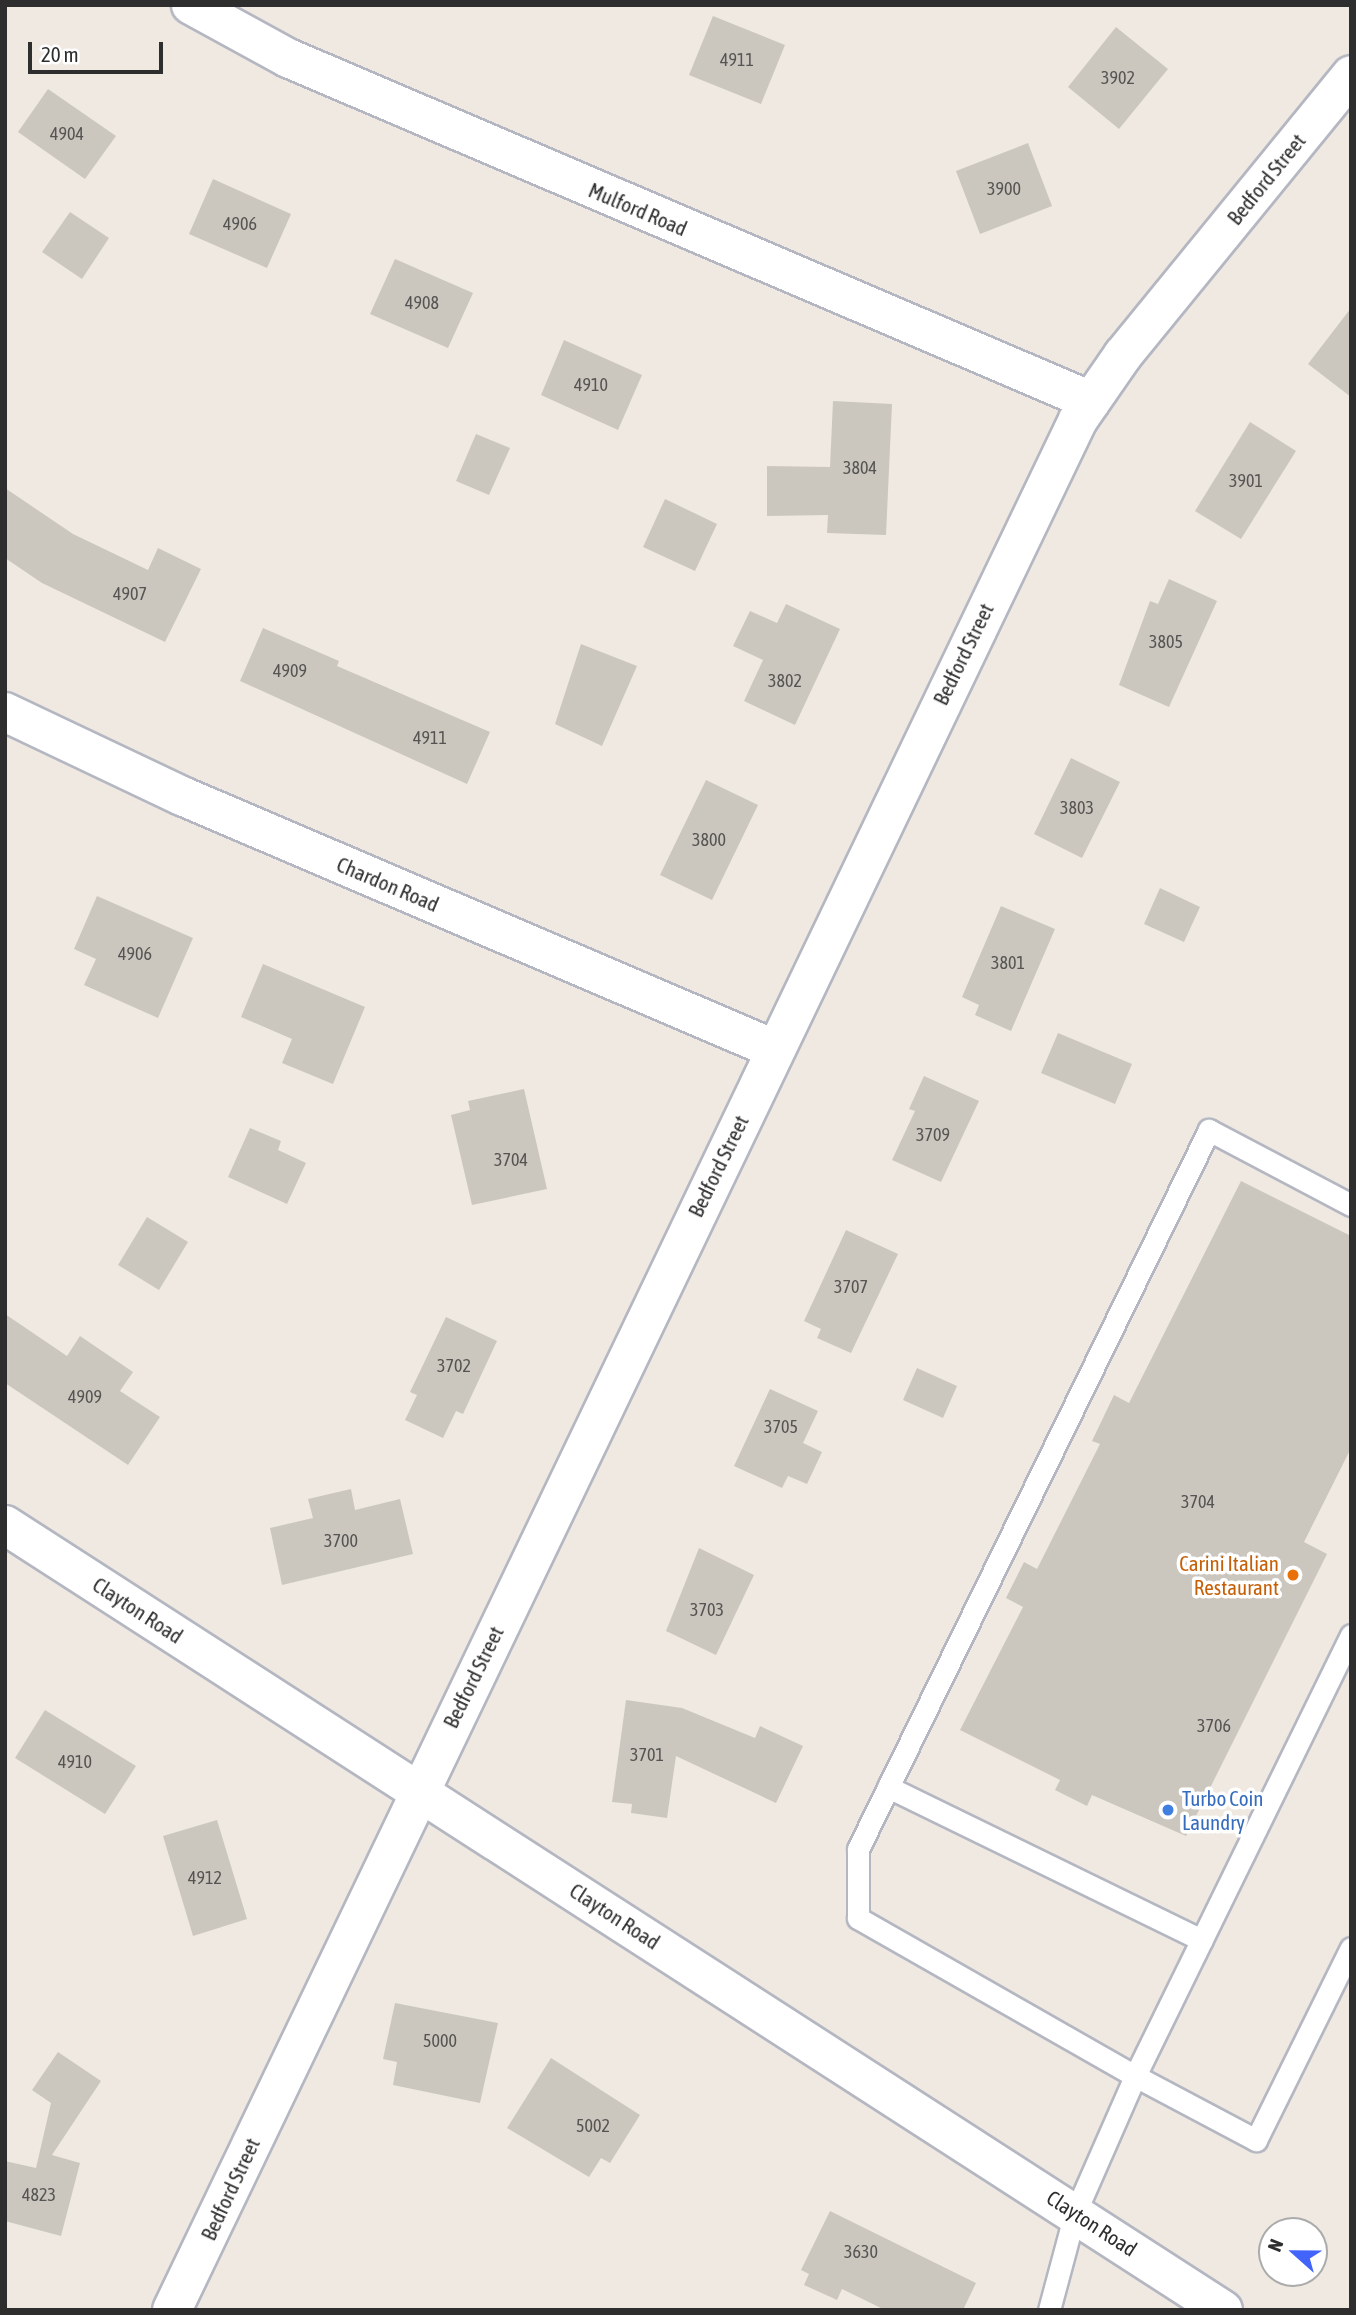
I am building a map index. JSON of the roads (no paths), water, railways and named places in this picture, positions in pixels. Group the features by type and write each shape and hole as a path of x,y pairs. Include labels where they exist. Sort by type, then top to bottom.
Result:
{"street":[{"name":"Mulford Road","path":"191,5 288,58 1091,401"},
{"name":"Bedford Street","path":"172,2310 1026,522 1091,401 1123,355 1351,75"},
{"name":"Chardon Road","path":"5,712 182,796 774,1049"},
{"name":"Clayton Road","path":"5,1525 1223,2310"}],"lane":[{"path":"1351,1205 1209,1130 858,1849 858,1918 1135,2076 1256,2140 1351,1948"},
{"path":"1049,2310 1075,2213 1135,2076 1351,1635"},
{"path":"888,1787 1202,1940"}],"place":[{"name":"Carini Italian Restaurant","path":"1293,1575"},
{"name":"Turbo Coin Laundry","path":"1168,1810"}]}
